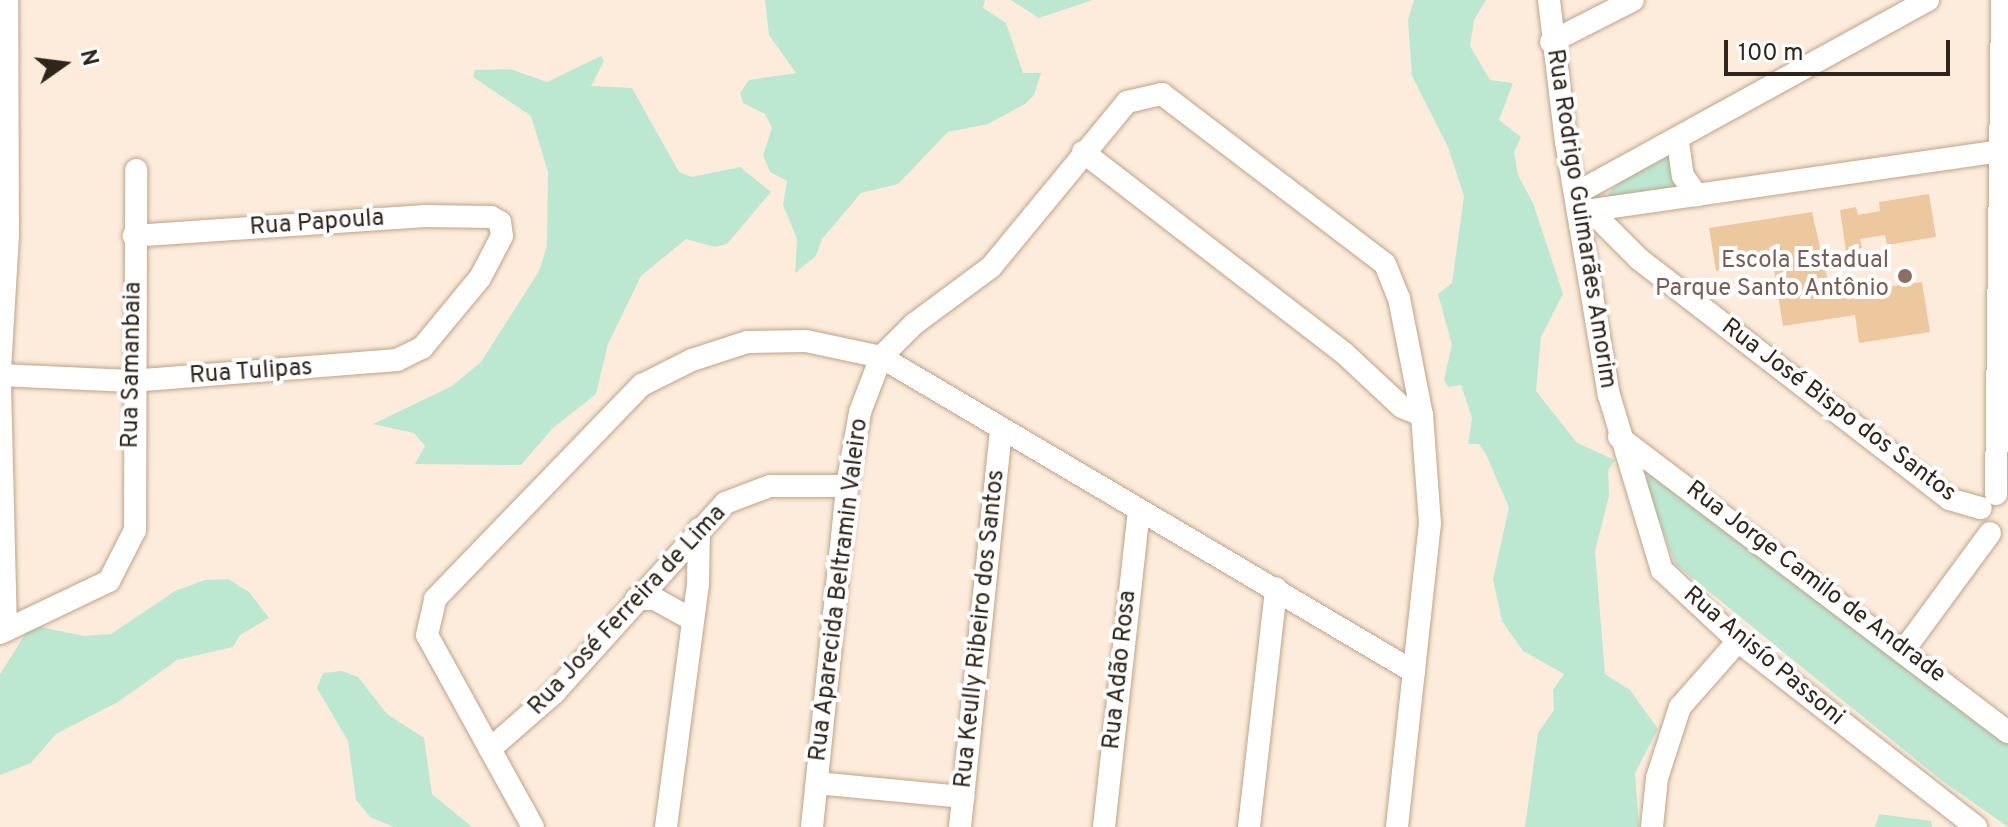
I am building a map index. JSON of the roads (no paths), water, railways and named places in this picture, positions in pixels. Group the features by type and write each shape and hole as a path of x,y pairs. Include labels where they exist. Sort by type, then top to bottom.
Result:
{"street":[{"path":"0,372 8,235 7,0"},
{"name":"Rua Rodrigo Guimarães Amorim","path":"1549,0 1551,42 1619,437"},
{"path":"1551,42 1633,0"},
{"path":"1581,206 1774,81 1928,0"},
{"path":"1904,650 1999,535 1981,522 1995,499 2003,360 2004,219 2000,151 2004,71 2002,0"},
{"path":"881,357 914,324 991,267 1127,102 1162,94 1385,264 1399,298 1410,371 1422,415 1430,523 1397,827"},
{"path":"1678,142 1683,176 1697,195"},
{"path":"1581,206 1697,195 2000,151"},
{"path":"1083,152 1344,353 1402,407 1422,415"},
{"name":"Rua Samanbaia","path":"3,632 109,581 124,558 135,530 131,381 136,170"},
{"name":"Rua José Bispo dos Santos","path":"1581,206 1639,259 1949,499 1995,499"},
{"name":"Rua Papoula","path":"134,236 425,216 491,217 500,222"},
{"name":"Rua Tulipas","path":"0,372 131,381 371,364 422,348 480,278 502,236 500,222"},
{"path":"533,827 499,742 427,635 427,619 435,599 595,429 642,385 692,360 747,342 806,341 881,357 1001,431 1414,672"},
{"path":"1344,353 1378,370 1410,371"},
{"name":"Rua Aparecida Beltramin Valeiro","path":"812,827 847,486 860,412 881,357"},
{"path":"0,386 3,632"},
{"name":"Rua Keully Ribeiro dos Santos","path":"960,827 1001,431"},
{"name":"Rua Anisío Passoni","path":"1619,437 1662,570 1738,641 1976,827"},
{"name":"Rua Jorge Camilo de Andrade","path":"1619,437 1904,650 2008,732"},
{"name":"Rua José Ferreira de Lima","path":"499,742 555,692 725,503 748,491 770,486 847,486"},
{"name":"Rua Adão Rosa","path":"1104,827 1139,512"},
{"path":"666,827 693,620 699,529"},
{"path":"1249,827 1276,589"},
{"path":"636,599 667,604 693,620"},
{"path":"1652,827 1657,778 1680,707 1738,641"},
{"path":"817,783 963,797"},
{"path":"1943,827 1945,803"}],"place":[{"name":"Escola Estadual Parque Santo Antônio","path":"1905,276"}]}
